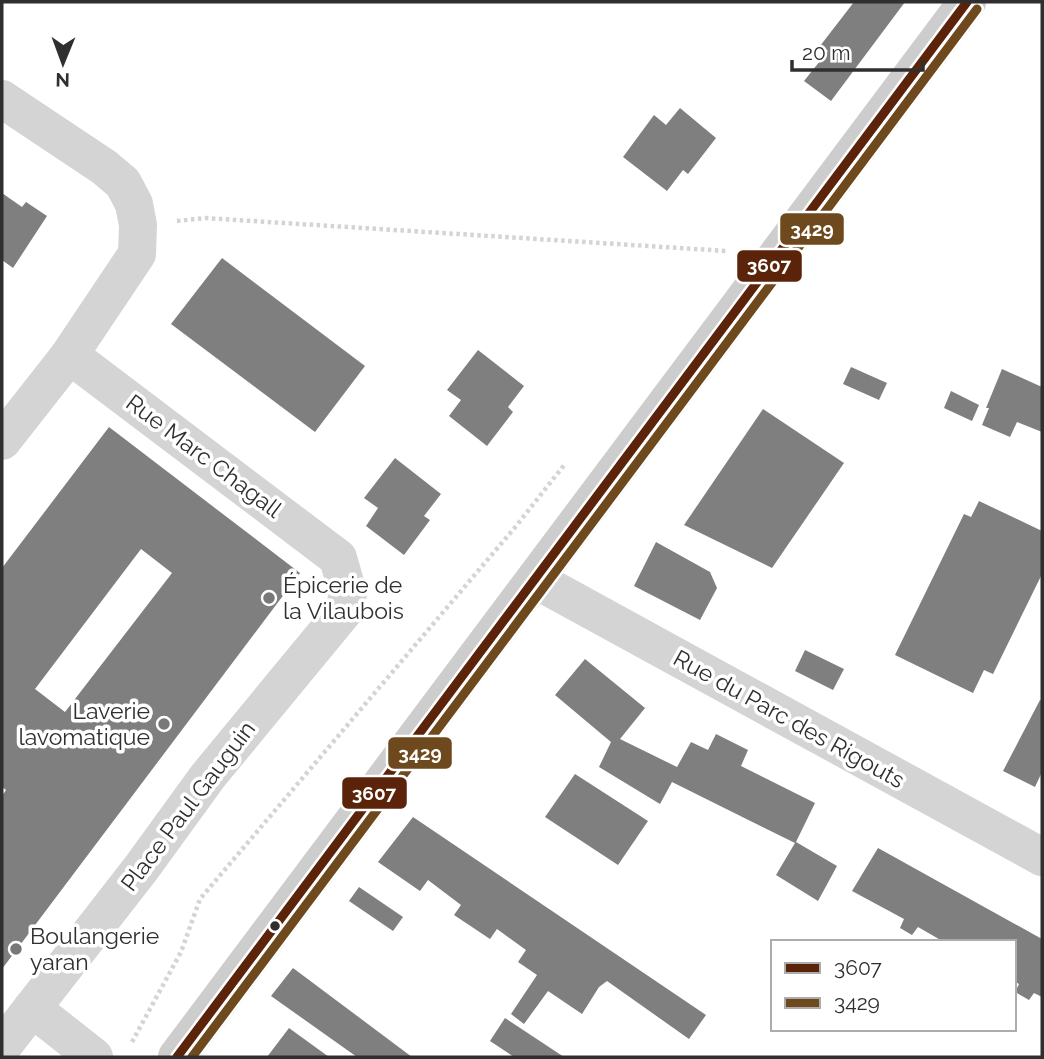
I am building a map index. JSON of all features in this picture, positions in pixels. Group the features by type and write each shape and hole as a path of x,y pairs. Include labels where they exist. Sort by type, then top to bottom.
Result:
{"main road":[{"path":"177,1057 967,2"}],"street":[{"path":"2,99 104,167 123,183 134,204 138,226 137,254 68,357 2,441"},
{"name":"Rue Marc Chagall","path":"68,357 338,558"},
{"name":"Place Paul Gauguin","path":"2,1047 142,867 208,776 344,611 348,593 338,558"},
{"name":"Rue du Parc des Rigouts","path":"536,580 1042,857"},
{"path":"32,1008 110,1054"}],"path":[{"path":"138,226 205,218 734,252 725,263"},
{"path":"110,1054 181,952 200,899 517,525 573,453"}],"building":[{"path":"854,2 905,2 831,101 804,81 828,51 820,46"},
{"path":"680,108 716,138 688,174 683,170 667,191 623,157 654,115 666,125"},
{"path":"2,193 22,207 26,202 47,216 13,268 2,260"},
{"path":"222,258 365,366 315,432 171,324"},
{"path":"478,350 524,386 508,407 513,412 487,446 449,416 461,400 447,390"},
{"path":"851,367 887,383 879,400 843,384"},
{"path":"1002,369 1042,387 1042,432 1017,422 1010,437 982,425"},
{"path":"951,391 979,405 972,421 944,408"},
{"path":"763,409 844,463 772,568 684,525"},
{"path":"109,427 300,573 2,969 2,796 6,790 2,787 2,568","holes":["141,549 172,573 65,712 35,689"]},
{"path":"395,458 441,494 424,516 430,520 404,555 366,526 378,508 364,498"},
{"path":"979,501 1042,531 1042,574 993,674 984,670 973,693 895,655 964,514 971,517"},
{"path":"656,542 710,572 717,588 700,620 634,586"},
{"path":"805,650 844,669 833,690 795,671"},
{"path":"585,659 645,708 620,739 677,767 691,742 708,750 716,734 748,750 741,766 815,803 796,842 837,866 818,901 776,875 795,843 672,782 660,804 599,767 611,742 555,695"},
{"path":"1040,700 1042,772 1035,787 1003,771"},
{"path":"575,774 648,821 618,865 545,817"},
{"path":"413,817 706,1015 689,1039 607,981 599,987 582,1014 548,991 524,1024 511,1014 537,975 518,962 526,950 497,929 490,939 454,915 461,905 428,880 420,891 378,862"},
{"path":"878,848 1042,939 1042,997 1034,993 1029,1000 1016,993 1019,984 1016,982 1016,940 941,940 918,927 912,935 900,928 904,919 852,891"},
{"path":"359,887 403,917 393,931 349,901"},
{"path":"293,968 412,1057 357,1057 271,996"},
{"path":"505,1018 564,1057 514,1057 490,1041"},
{"path":"289,1028 329,1057 267,1057"}],"transit line":[{"name":"3607","path":"177,1057 967,2"},
{"name":"3429","path":"192,1057 977,9"}],"place":[{"name":"Épicerie de la Vilaubois","path":"269,598"},
{"name":"Laverie lavomatique","path":"164,724"},
{"name":"Boulangerie yaran","path":"16,949"}]}
